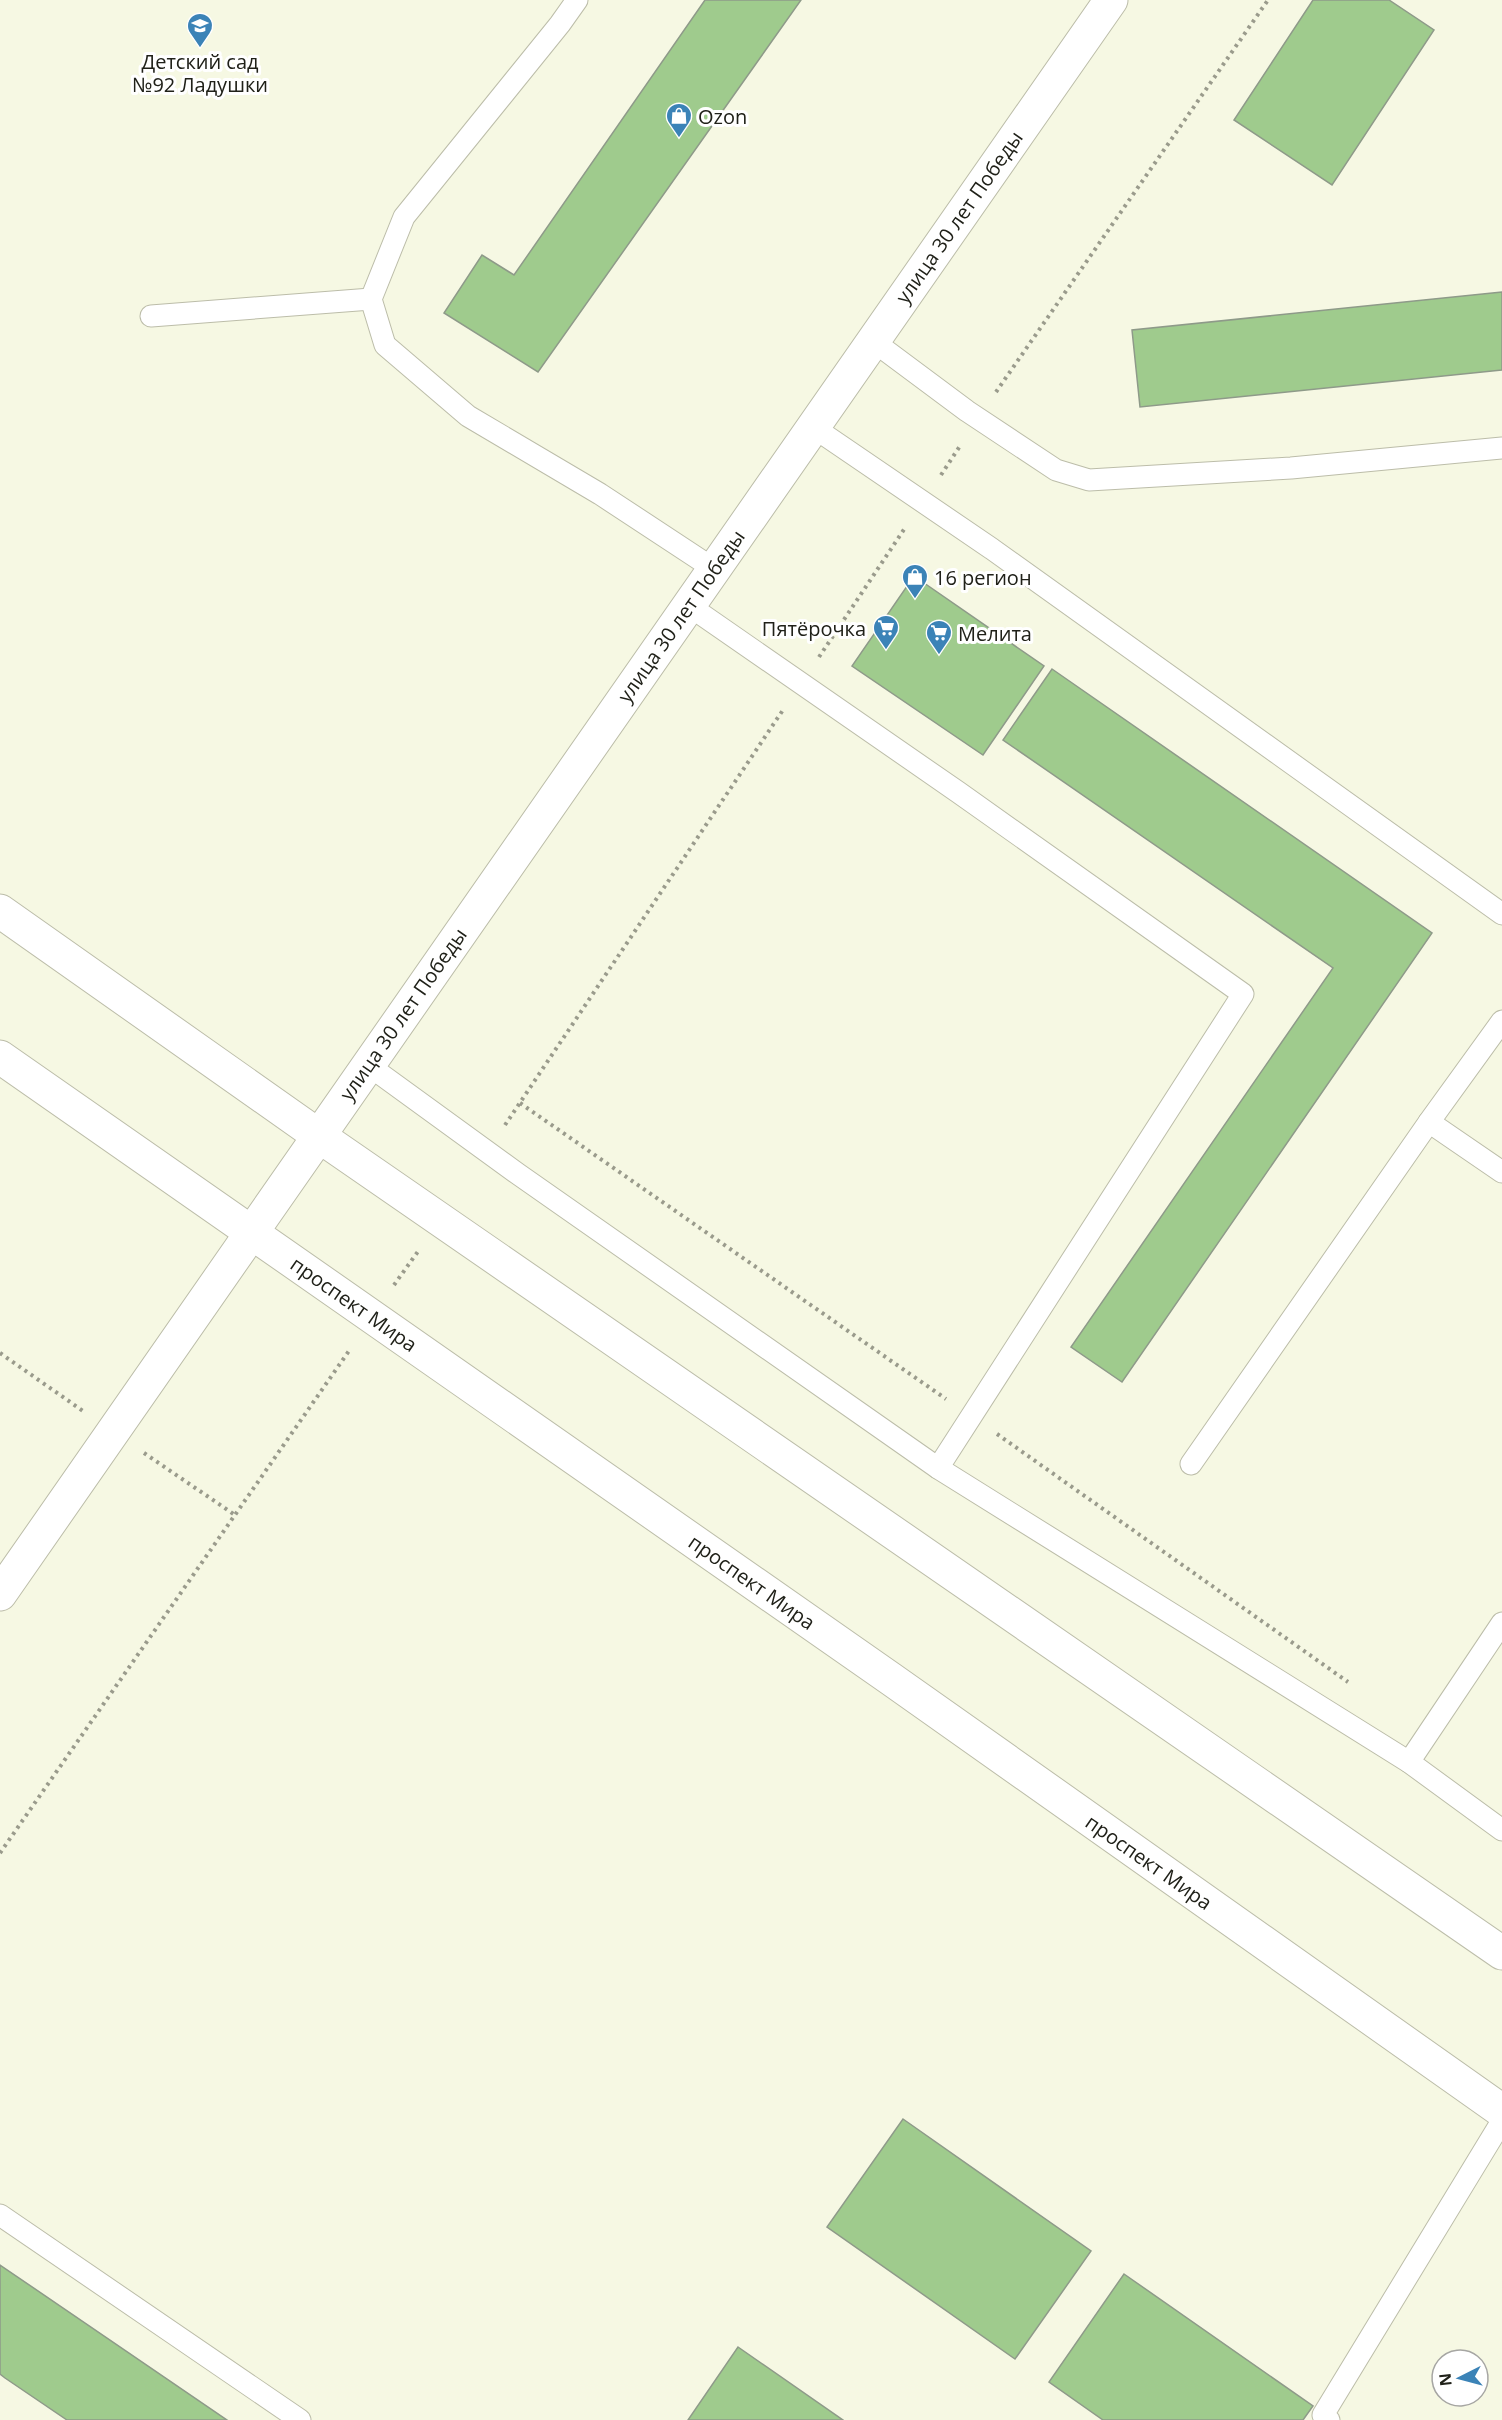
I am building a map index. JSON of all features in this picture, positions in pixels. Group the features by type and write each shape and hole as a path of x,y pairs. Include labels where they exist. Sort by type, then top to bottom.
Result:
{"street":[{"name":"улица 30 лет Победы","path":"0,1594 1110,0"},
{"path":"0,911 319,1136 1502,1953"},
{"name":"проспект Мира","path":"0,1057 882,1672 1502,2111"}],"lane":[{"path":"577,0 404,217 372,299 385,345 468,416 600,494 714,568"},
{"path":"151,316 372,299"},
{"path":"873,341 979,418 1056,470 1089,480 1291,468 1502,448"},
{"path":"813,427 992,549 1502,914"},
{"path":"688,605 1243,994 938,1468"},
{"path":"1191,1464 1502,1021"},
{"path":"368,1065 487,1152 938,1468 1409,1762 1502,1830"},
{"path":"1430,1122 1502,1172"},
{"path":"1409,1762 1502,1623"},
{"path":"1329,2420 1323,2415 1502,2121"},
{"path":"0,2215 300,2420"}],"path":[{"path":"487,1152 1054,307 1268,0"},
{"path":"520,1103 972,1416 1348,1683"},
{"path":"0,1853 440,1219"}],"building":[{"path":"705,0 801,0 538,372 444,313 482,255 514,275"},
{"path":"1313,0 1389,0 1434,30 1332,185 1234,120"},
{"path":"1502,292 1502,370 1140,407 1132,330"},
{"path":"914,576 1044,666 983,755 852,666"},
{"path":"1052,669 1432,933 1122,1382 1071,1347 1333,968 1003,740"},
{"path":"903,2119 1091,2251 1015,2359 827,2227"},
{"path":"0,2265 227,2420 67,2420 5,2378 0,2374"},
{"path":"1124,2274 1313,2406 1303,2420 1103,2420 1049,2382"},
{"path":"738,2347 843,2420 688,2420"}],"place":[{"name":"Детский сад №92 Ладушки","path":"200,49"},
{"name":"Ozon","path":"679,139"},
{"name":"16 регион","path":"915,600"},
{"name":"Пятёрочка","path":"886,651"},
{"name":"Мелита","path":"939,656"}]}
